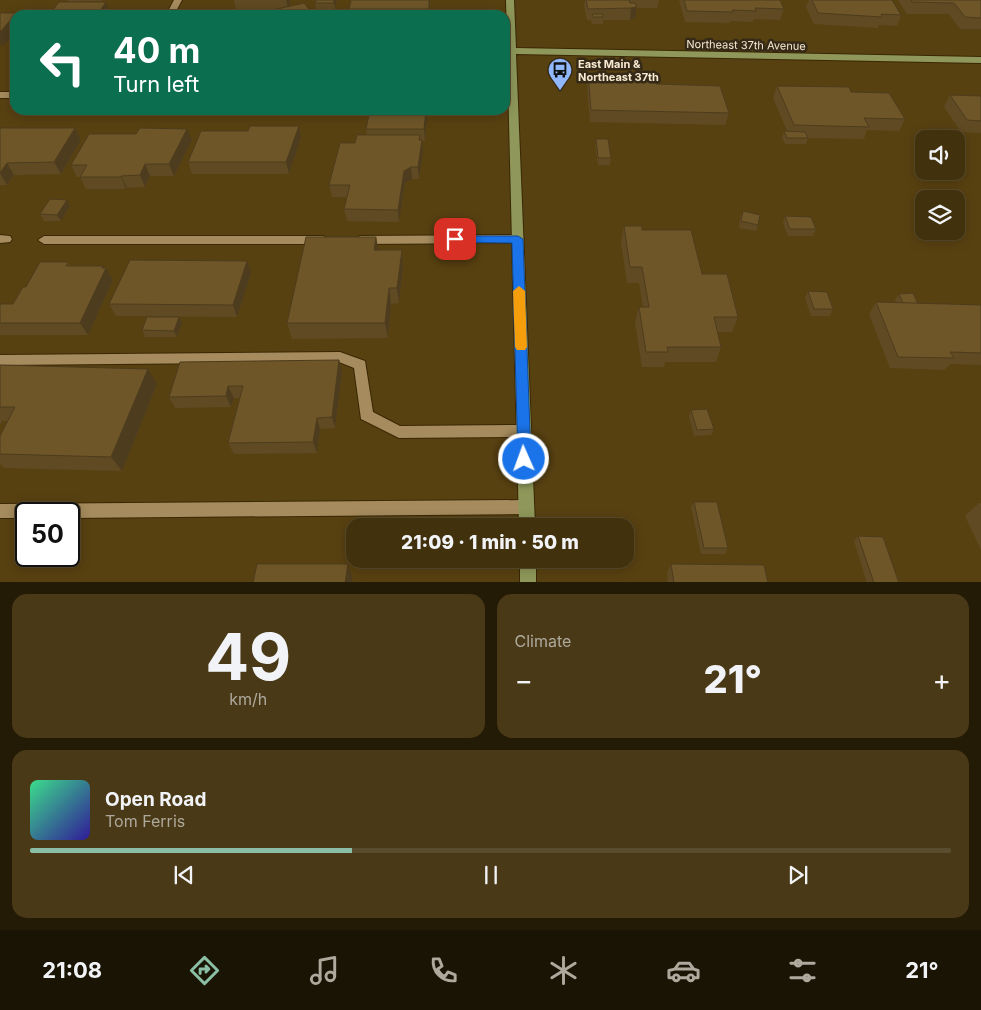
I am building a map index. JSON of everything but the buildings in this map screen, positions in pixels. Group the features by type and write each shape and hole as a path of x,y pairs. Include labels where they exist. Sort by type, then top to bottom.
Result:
{"main road":[{"name":"Northeast 37th Avenue","path":"510,52 981,60"},
{"path":"510,89 518,239 527,518"},
{"path":"528,568 528,582"}],"street":[{"path":"44,240 518,239"},
{"path":"0,360 340,357 360,365 366,415 399,432 524,431"},
{"path":"0,511 526,507"}],"slow traffic":[{"path":"519,291 521,347"}],"place":[{"name":"East Main & Northeast 37th","path":"560,91"}],"route":[{"path":"455,239 518,239 524,459"}]}
